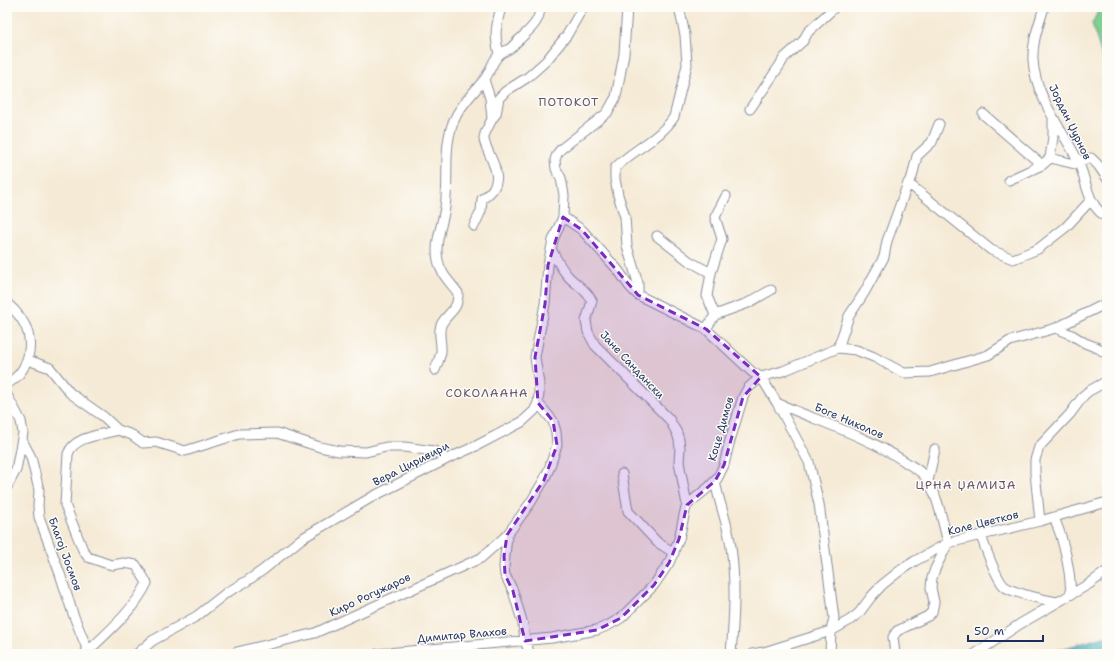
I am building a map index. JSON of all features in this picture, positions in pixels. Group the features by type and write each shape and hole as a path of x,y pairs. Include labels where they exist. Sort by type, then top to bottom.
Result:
{"street":[{"path":"499,54 495,28 501,7"},
{"path":"435,370 441,352 440,328 442,323 454,310 458,301 458,294 440,268 437,253 447,190 447,149 449,135 457,113 475,89 484,80 499,54 510,48 536,23 540,15 540,7"},
{"path":"474,226 481,211 482,199 494,190 498,180 495,166 485,143 485,134 496,114 500,98 506,91 528,77 546,61 567,35 583,7"},
{"path":"538,403 539,384 535,357 545,304 547,273 551,249 557,229 563,217 564,195 561,178 556,169 555,160 561,149 607,113 616,97 624,54 627,7"},
{"path":"638,295 638,283 627,246 625,217 618,195 615,179 615,168 622,160 648,142 674,117 686,65 685,34 679,7"},
{"path":"750,108 784,58 803,41 808,32 835,7"},
{"name":"Јордан Џурнов","path":"1044,7 1035,35 1033,60 1034,71 1053,118 1078,163 1091,200 1098,210 1107,217"},
{"path":"484,80 490,98 492,119"},
{"path":"983,114 1042,165"},
{"path":"1009,180 1042,165 1050,158 1053,137 1053,118"},
{"path":"838,348 849,316 868,287 878,265 884,257 887,241 908,183 912,177 917,156 932,142 939,124"},
{"path":"1050,158 1078,163 1091,158 1107,178"},
{"path":"908,183 991,250 1013,259 1038,249 1066,227 1091,200"},
{"path":"715,315 707,296 711,274 722,239 715,217 726,196"},
{"path":"563,217 582,230 638,295 706,329 752,372 761,377 777,403 809,462 819,504 834,618 831,631 830,654"},
{"path":"657,236 689,261 711,274"},
{"name":"Јане Сандански","path":"551,249 568,277 582,286 592,301 586,321 588,332 593,342 669,419 677,434 680,448 679,462 687,505"},
{"path":"706,329 715,315 748,303 771,290"},
{"path":"7,303 20,317 28,333 29,339 28,360 19,375 7,384"},
{"path":"761,377 783,371 838,348 856,350 874,357 904,374 930,372 988,355 1010,341 1056,328 1107,303"},
{"path":"1056,328 1098,348 1107,354"},
{"path":"28,360 50,368 70,393 104,417 118,430 132,435 143,443 156,442 185,451 239,434 277,433 320,447 339,451 366,452 386,447 404,447 434,451 447,459"},
{"name":"Коце Димов","path":"687,505 709,487 724,465 743,397 748,388 761,377"},
{"path":"1040,521 1035,473 1039,447 1070,414 1089,390 1107,381"},
{"path":"7,395 21,421 23,433 16,470 7,487"},
{"name":"Вера Циривири","path":"137,654 152,641 197,616 226,593 247,582 301,539 372,497 522,422 534,411 538,403"},
{"name":"Киро Рогужаров","path":"235,654 237,652 315,633 480,558 507,535 531,502 549,469 557,445 556,432 553,421 538,403"},
{"name":"Боге Николов","path":"777,403 869,440 916,468 928,481 938,507 948,544"},
{"path":"87,653 114,626 143,592 148,583 136,565 124,563 112,565 88,557 76,535 65,505 68,454 71,448 77,443 86,439 118,430"},
{"name":"Благој Јосмов","path":"22,440 31,457 39,490 39,517 87,653"},
{"path":"928,481 936,449"},
{"path":"622,474 628,511 657,542 674,553"},
{"path":"714,481 731,546 735,588 734,625 731,654"},
{"name":"Коле Цветков","path":"752,654 764,652 831,631 859,614 882,585 902,569 948,544 1040,521 1107,502"},
{"name":"Димитар Влахов","path":"377,654 525,641 597,630 610,625 621,618 654,585 663,572 680,539 687,505"},
{"path":"1054,517 1067,559 1071,581 1071,594"},
{"path":"507,535 504,562 505,576 523,624 525,641 530,654"},
{"path":"981,536 1004,586 1010,590 1057,602"},
{"path":"895,654 893,637 897,631 928,616 932,612 934,602 930,588 932,578 948,544"},
{"path":"975,654 1020,624 1089,584 1107,571"}],"highlighted area":[{"path":"563,217 582,230 638,295 706,329 761,377 743,397 724,465 715,481 687,505 679,539 669,563 654,585 621,618 597,630 525,641 513,591 505,575 504,556 507,535 544,480 557,445 553,421 538,403 535,357 545,304 548,265"}],"green space":[{"path":"1100,7 1107,7 1107,71 1092,24"}],"water":[{"path":"1107,636 1107,654 1044,654"}],"district":[{"name":"ПОТОКОТ","path":"569,102"},
{"name":"СОКОЛААНА","path":"487,393"},
{"name":"ЦРНА ЏАМИЈА","path":"966,485"}]}
